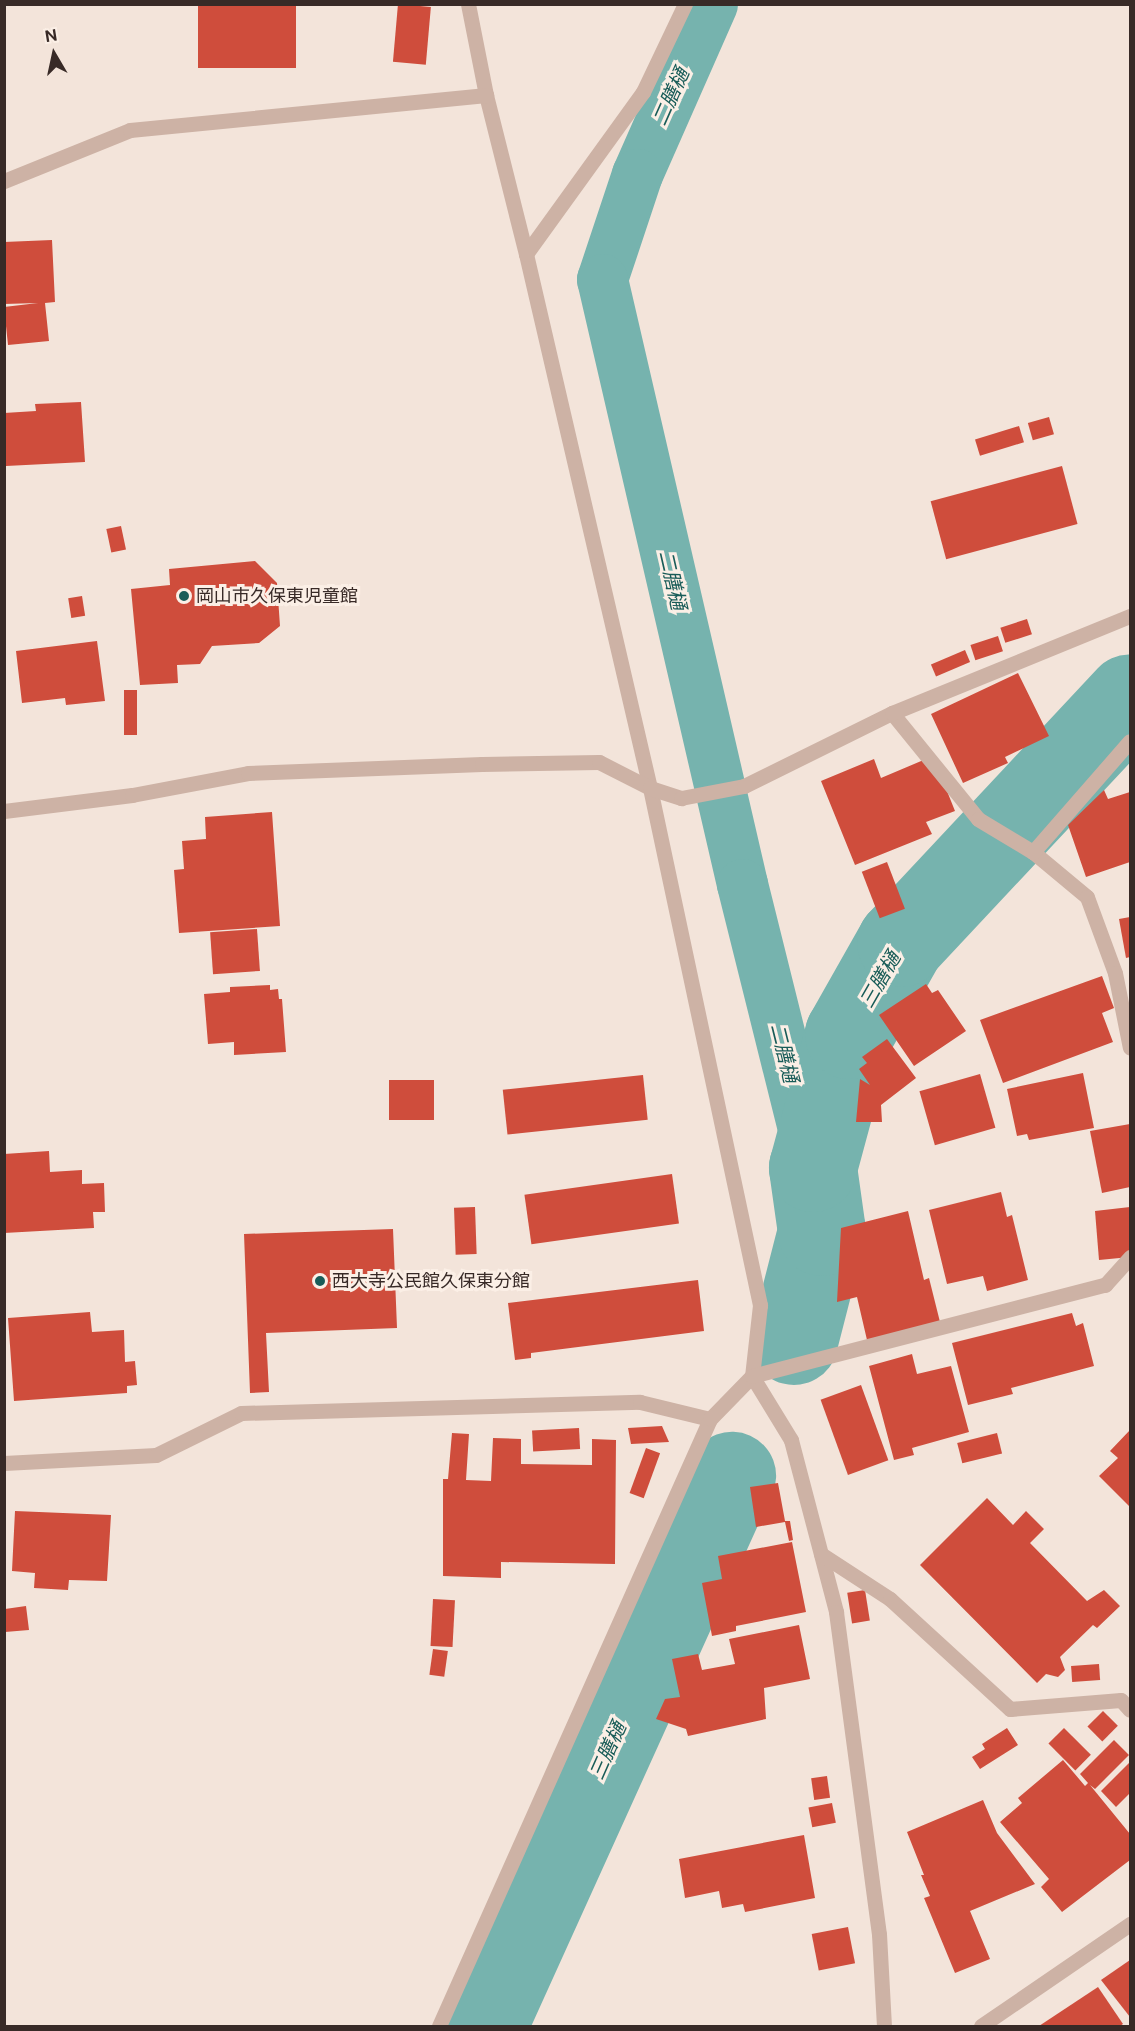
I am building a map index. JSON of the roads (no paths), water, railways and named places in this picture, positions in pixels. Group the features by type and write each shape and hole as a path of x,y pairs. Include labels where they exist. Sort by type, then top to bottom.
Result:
{"street":[{"path":"468,4 486,95 526,254 650,788 760,1305 752,1376 791,1440 821,1554 839,1635 879,1934 884,2026"},
{"path":"526,254 644,92 685,4"},
{"path":"4,181 130,130 486,95"},
{"path":"4,811 132,795 248,773 482,764 599,762 650,788 681,798 744,786 892,713 1131,616"},
{"path":"892,713 978,819 1033,852 1087,897 1115,973 1131,1048"},
{"path":"1033,852 1131,741"},
{"path":"439,2026 710,1419 752,1376 1105,1285 1131,1257"},
{"path":"4,1463 156,1455 242,1413 639,1402 710,1419"},
{"path":"821,1554 890,1599 1010,1709 1121,1700 1131,1710"},
{"path":"981,2026 1131,1924"}],"waterway":[{"name":"二膳樋","path":"712,4 637,174 602,279 742,884 813,1168"},
{"name":"三膳樋","path":"794,1341 822,1232 813,1168 849,1035 901,943 1130,698"},
{"name":"三膳樋","path":"483,2026 732,1476"}],"place":[{"name":"岡山市久保東児童館","path":"184,596"},
{"name":"西大寺公民館久保東分館","path":"320,1281"}]}
